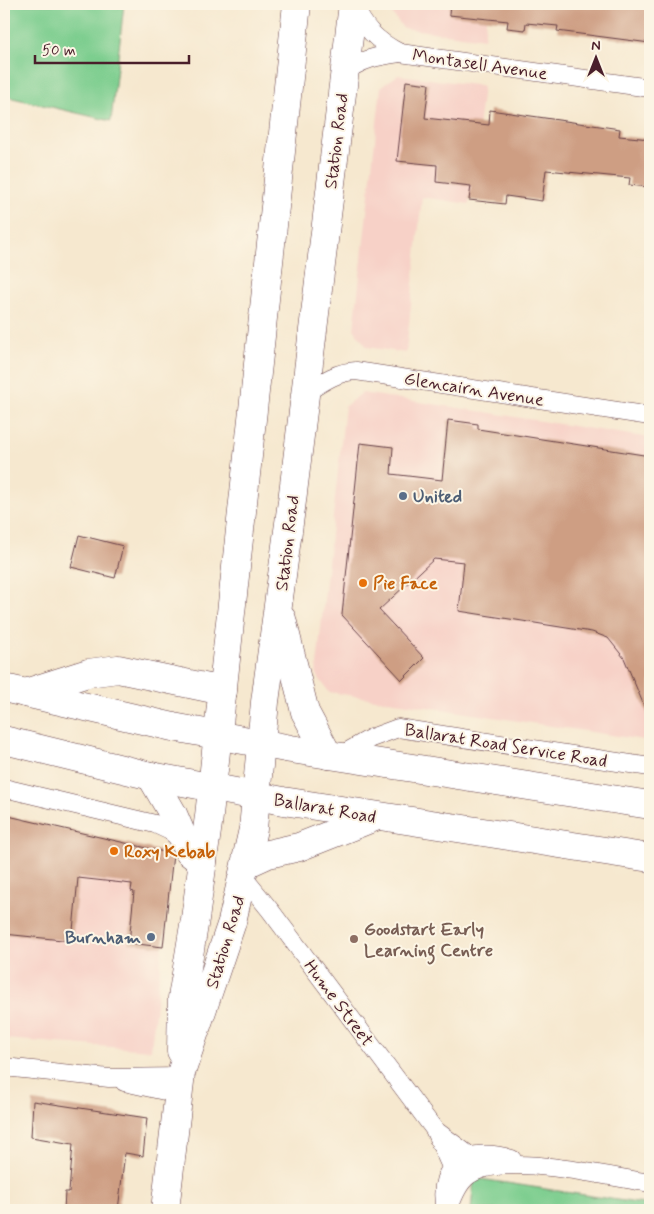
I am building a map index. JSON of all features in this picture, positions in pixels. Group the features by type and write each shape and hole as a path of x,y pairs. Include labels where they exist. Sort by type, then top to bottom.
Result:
{"main road":[{"name":"Station Road","path":"165,1210 180,1081 182,998 195,854 211,788 297,4"},
{"name":"Station Road","path":"180,1081 214,981 245,871 258,796 261,743 353,4"},
{"path":"279,603 306,712 333,756"},
{"path":"12,686 88,672 118,669 222,691"},
{"path":"12,686 217,735 333,756 650,805"},
{"name":"Ballarat Road","path":"4,740 151,776 211,788 375,817 650,858"},
{"path":"151,776 195,854"},
{"path":"245,871 268,854 299,847 375,817"}],"street":[{"name":"Montasell Avenue","path":"353,4 360,20 371,34 385,45 400,53"},
{"name":"Montasell Avenue","path":"344,74 354,65 368,58 400,53 650,88"},
{"name":"Glencairn Avenue","path":"304,394 340,373 356,371 650,416"},
{"name":"Ballarat Road Service Road","path":"333,756 398,728 650,767"},
{"path":"4,788 155,824 170,831 195,854"},
{"name":"Hume Street","path":"245,871 300,951 434,1129 452,1169"},
{"path":"4,1067 109,1078 180,1081"},
{"name":"Hume Street","path":"434,1129 470,1156"},
{"path":"447,1210 444,1186 452,1169 470,1156 483,1153 496,1154 527,1164 650,1183"},
{"path":"470,1156 470,1174"},
{"path":"447,1210 459,1186 470,1174 493,1165 527,1164"},
{"path":"452,1169 470,1174"}],"shaded area":[{"path":"391,4 488,4 484,39 403,28 390,11"},
{"path":"398,75 483,86 469,204 422,197 406,353 367,347 354,329 381,87"},
{"path":"362,393 650,438 650,741 329,692 316,674 345,406"},
{"path":"4,815 172,857 151,1050 4,1039"}],"green space":[{"path":"4,4 124,4 111,121 4,96"},
{"path":"474,1178 650,1205 650,1210 471,1210"}],"building":[{"path":"450,4 650,4 650,43 557,31 558,26 526,23 525,30 507,28 508,21 449,15"},
{"path":"406,81 429,84 425,118 489,125 490,110 620,129 619,136 650,139 649,187 629,185 630,178 546,170 542,201 506,196 505,204 469,200 471,186 436,182 437,165 397,161"},
{"path":"448,420 478,424 478,429 650,456 650,720 624,658 608,638 592,632 459,611 464,562 434,559 379,610 424,658 402,680 342,615 360,443 393,447 391,474 442,480"},
{"path":"79,535 123,546 115,578 71,567"},
{"path":"4,815 173,854 163,947 129,943 134,892 131,891 132,884 78,878 72,941 4,934"},
{"path":"33,1101 147,1118 143,1156 125,1153 118,1210 64,1210 65,1192 69,1192 73,1144 31,1137"}],"place":[{"name":"United","path":"403,496"},
{"name":"Pie Face","path":"363,583"},
{"name":"Roxy Kebab","path":"114,851"},
{"name":"Burnham","path":"151,937"},
{"name":"Goodstart Early Learning Centre","path":"354,939"}]}
